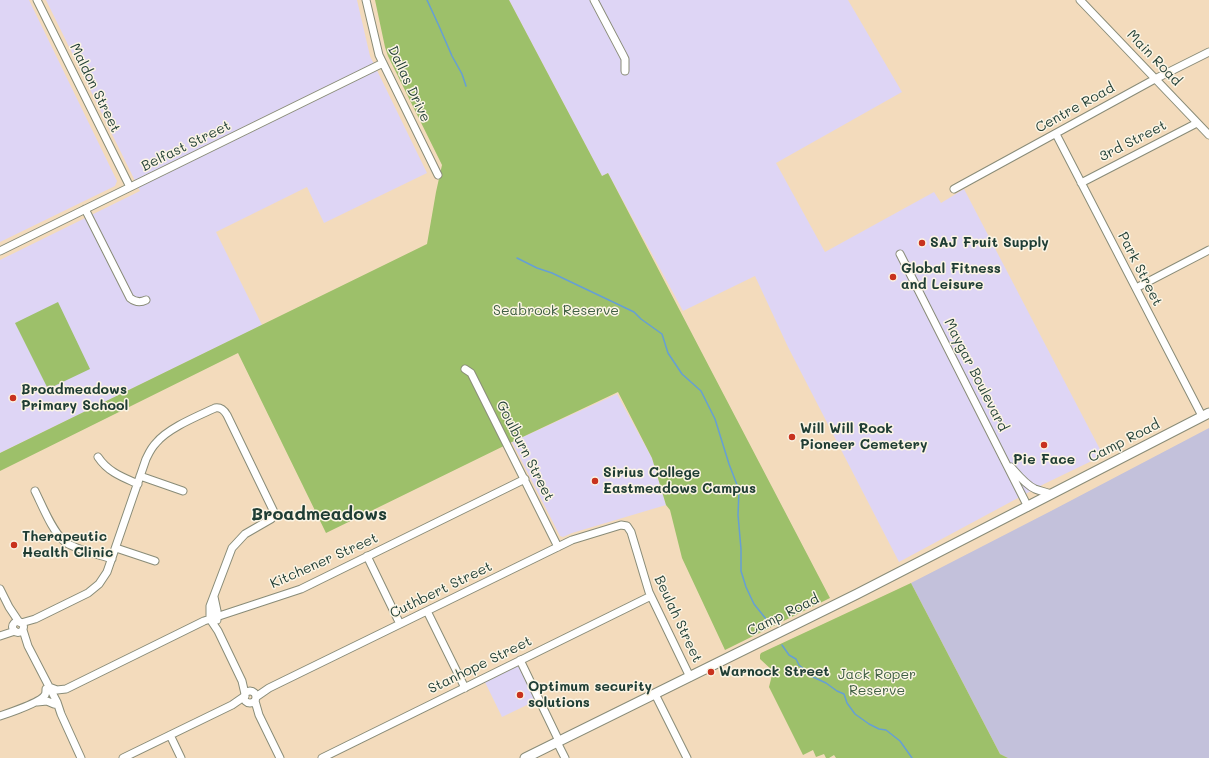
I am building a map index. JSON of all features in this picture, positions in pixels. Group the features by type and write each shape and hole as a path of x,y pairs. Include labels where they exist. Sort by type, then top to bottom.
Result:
{"main road":[{"name":"Camp Road","path":"525,758 690,677 737,650 857,594 1206,414"}],"street":[{"name":"Maldon Street","path":"37,0 130,187"},
{"name":"Dallas Drive","path":"366,0 377,48 383,63 438,175"},
{"path":"594,0 625,59 625,71"},
{"name":"Main Road","path":"1080,0 1209,135"},
{"name":"Centre Road","path":"954,189 1155,79 1209,52"},
{"name":"Belfast Street","path":"0,251 383,63"},
{"name":"3rd Street","path":"1081,183 1197,123"},
{"name":"Park Street","path":"1056,134 1136,288 1206,414"},
{"path":"85,209 130,298 136,302 146,300"},
{"path":"1136,288 1209,250"},
{"name":"Maygar Boulevard","path":"900,254 1028,507"},
{"name":"Goulburn Street","path":"465,370 471,373 558,547"},
{"path":"1,635 81,596 96,587 105,576 146,459 156,442 166,433 215,408 220,408 225,412 272,506 274,514 271,519 249,531 236,543 227,559 214,597 213,618 280,758"},
{"path":"98,457 109,470 138,484"},
{"path":"1003,458 1017,475 1031,487 1051,494"},
{"path":"140,476 184,491"},
{"name":"Kitchener Street","path":"66,689 213,618 301,589 525,479"},
{"path":"35,491 55,530 64,541 112,559"},
{"name":"Cuthbert Street","path":"123,758 558,547 584,536 621,525 627,526"},
{"name":"Beulah Street","path":"627,526 632,536 651,596 690,677"},
{"path":"116,548 155,561"},
{"path":"367,556 400,624"},
{"path":"0,590 82,756"},
{"name":"Stanhope Street","path":"322,758 651,596"},
{"path":"427,611 465,688"},
{"path":"520,660 565,758"},
{"path":"48,688 57,690 66,689"},
{"path":"0,716 35,702 45,695 48,688"},
{"path":"56,703 59,694 66,689"},
{"path":"655,694 687,758"},
{"path":"35,702 47,701 56,703"},
{"path":"170,735 181,758"}],"shaded area":[{"path":"0,0 29,0 117,181 115,186 0,242"},
{"path":"46,0 357,0 370,56 427,173 324,223 307,187 216,232 262,325 0,453 0,260 140,191"},
{"path":"509,0 848,0 902,92 776,163 825,252 934,192 941,203 964,189 1104,457 1100,457 1044,484 899,562 788,347 755,276 683,311 608,173 602,176"},
{"name":"Sirius College Eastmeadows Campus","path":"617,394 652,458 666,505 563,537 560,536 512,442"},
{"path":"1209,428 1209,758 1008,758 1000,754 911,583"},
{"path":"520,660 539,700 502,717 483,678"}],"green space":[{"name":"Seabrook Reserve","path":"375,0 509,0 602,176 608,173 830,598 725,650 682,558 670,510 666,505 652,458 618,392 326,533 238,353 0,471 0,453 427,244 442,165 388,56"},
{"path":"58,302 90,369 48,389 15,323"},
{"name":"Jack Roper Reserve","path":"911,583 1000,754 1008,758 836,758 834,755 826,758 824,754 816,757 813,750 803,755 769,687 773,671 760,659 761,653"}],"waterway":[{"path":"427,0 452,56 462,74 466,86"},
{"path":"517,258 634,312 662,334 668,353 682,374 701,391 715,419 739,490 738,515 741,571 746,587 754,604 770,624"},
{"path":"782,645 789,655 796,659 799,665 813,677 844,694 847,703 855,714 869,724 879,729 886,730 900,741 912,758"}],"place":[{"name":"SAJ Fruit Supply","path":"922,243"},
{"name":"Global Fitness and Leisure","path":"893,277"},
{"name":"Broadmeadows Primary School","path":"13,398"},
{"name":"Will Will Rook Pioneer Cemetery","path":"792,437"},
{"name":"Pie Face","path":"1044,445"},
{"name":"Sirius College Eastmeadows Campus","path":"595,481"},
{"name":"Therapeutic Health Clinic","path":"14,545"},
{"name":"Warnock Street","path":"711,672"},
{"name":"Optimum security solutions","path":"520,695"}],"district":[{"name":"Broadmeadows","path":"319,514"}]}
